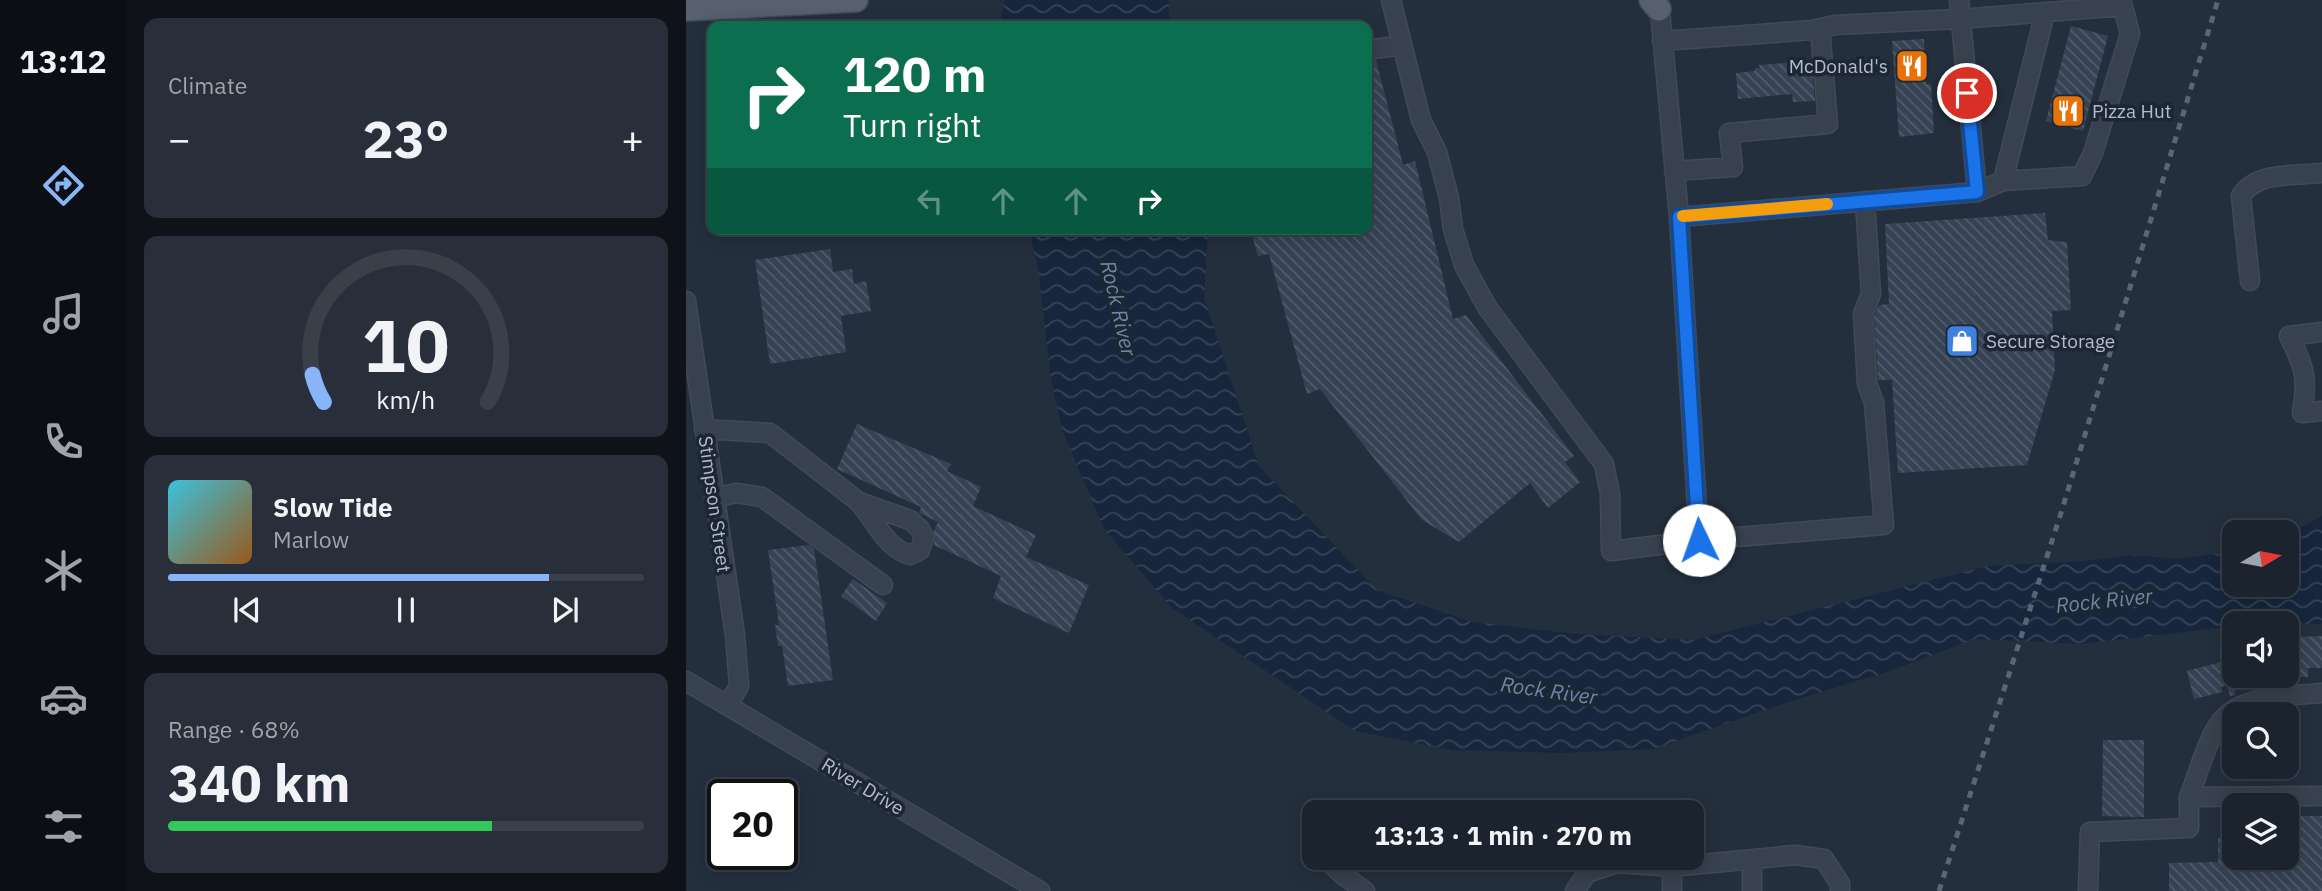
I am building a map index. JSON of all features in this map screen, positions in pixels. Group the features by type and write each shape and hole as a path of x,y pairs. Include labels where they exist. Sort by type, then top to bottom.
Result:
{"main road":[{"path":"686,9 856,0"}],"street":[{"path":"1391,0 1421,120 1437,152 1449,198 1453,229 1464,265 1487,307 1604,464 1610,494 1611,551 1699,540 1885,525 1874,403 1867,383 1863,314 1871,294 1865,201"},
{"path":"1959,0 1977,192"},
{"path":"1656,3 1679,217 1699,540"},
{"path":"1662,41 1835,25 1960,19 2123,6 2130,34 2092,153 2082,176 2003,181 1977,192 1679,217"},
{"path":"2003,181 2045,13"},
{"path":"1674,171 1733,167 1729,133 1828,124 1820,28"},
{"path":"1372,49 1402,45"},
{"path":"2250,281 2241,196 2247,187 2259,179 2322,173"},
{"name":"Stimpson Street","path":"686,300 734,635 739,685 728,705"},
{"path":"2322,332 2289,336 2314,381 2302,413 2322,411"},
{"path":"704,429 770,433 859,502"},
{"path":"714,498 736,493 762,496 883,585"},
{"name":"River Drive","path":"686,681 1031,889"},
{"path":"2088,891 2090,832 2189,828 2189,797 2206,750 2222,719 2242,705 2281,697 2322,693"},
{"path":"2189,797 2322,796"},
{"path":"1704,864 1795,855 1824,859 1840,884 1840,891"},
{"path":"1752,860 1752,891"},
{"path":"1338,870 1366,891"},
{"path":"1575,891 1587,873 1596,870"},
{"path":"1672,870 1672,891"}],"water":[{"path":"1005,0 1169,0 1169,21 1000,21"},
{"name":"Rock River","path":"1030,235 1208,235 1204,298 1259,466 1377,590 1472,622 1577,634 1694,640 1988,566 2083,561 2133,555 2178,559 2222,553 2222,597 2300,597 2300,528 2322,516 2322,624 2299,624 2299,611 2222,611 2222,628 2083,644 1974,639 1893,670 1782,704 1653,749 1561,753 1451,750 1355,731 1172,608 1104,529 1063,432 1051,380 1039,275"}],"building":[{"path":"2071,26 2108,36 2083,131 2046,121"},
{"path":"1924,39 1926,84 1931,84 1934,133 1899,137 1892,41"},
{"path":"1372,60 1376,60 1403,165 1415,161 1453,319 1466,315 1574,456 1565,462 1580,482 1548,508 1530,483 1459,542 1422,520 1320,389 1307,394 1269,254 1258,256 1252,235 1372,235"},
{"path":"1811,61 1815,101 1793,102 1792,94 1738,99 1736,73 1755,71 1755,68 1760,68 1759,65"},
{"path":"2045,213 2048,240 2067,242 2071,310 2052,311 2055,370 2027,465 1898,473 1892,380 1878,380 1874,316 1879,305 1889,304 1885,224"},
{"path":"830,249 833,272 852,269 854,284 866,281 871,311 841,316 846,352 770,364 755,260"},
{"path":"857,424 951,464 947,471 981,487 973,506 1036,535 1026,557 1089,585 1069,633 993,598 1001,576 934,545 934,531 938,522 919,513 921,507 837,469"},
{"path":"809,545 814,549 833,680 788,686 782,646 778,646 775,625 779,625 768,550"},
{"path":"853,579 887,603 876,621 841,596"},
{"path":"2322,636 2322,668 2308,668 2308,677 2299,677 2299,637"},
{"path":"2222,654 2223,692 2194,699 2187,671 2221,662 2219,655"},
{"path":"2228,688 2235,688 2235,695 2230,696"},
{"path":"2103,740 2144,740 2144,817 2102,816"},
{"path":"2299,816 2322,816 2322,891 2169,891 2169,863 2218,862 2218,838 2222,838 2222,870 2299,870"}],"railway":[{"path":"1939,891 2061,513 2218,0"}],"slow traffic":[{"path":"1683,216 1827,204"}],"place":[{"name":"McDonald's","path":"1912,66"},
{"name":"Pizza Hut","path":"2068,111"},
{"name":"Secure Storage","path":"1962,341"}],"route":[{"path":"1699,540 1679,217 1977,192 1967,93"}]}
